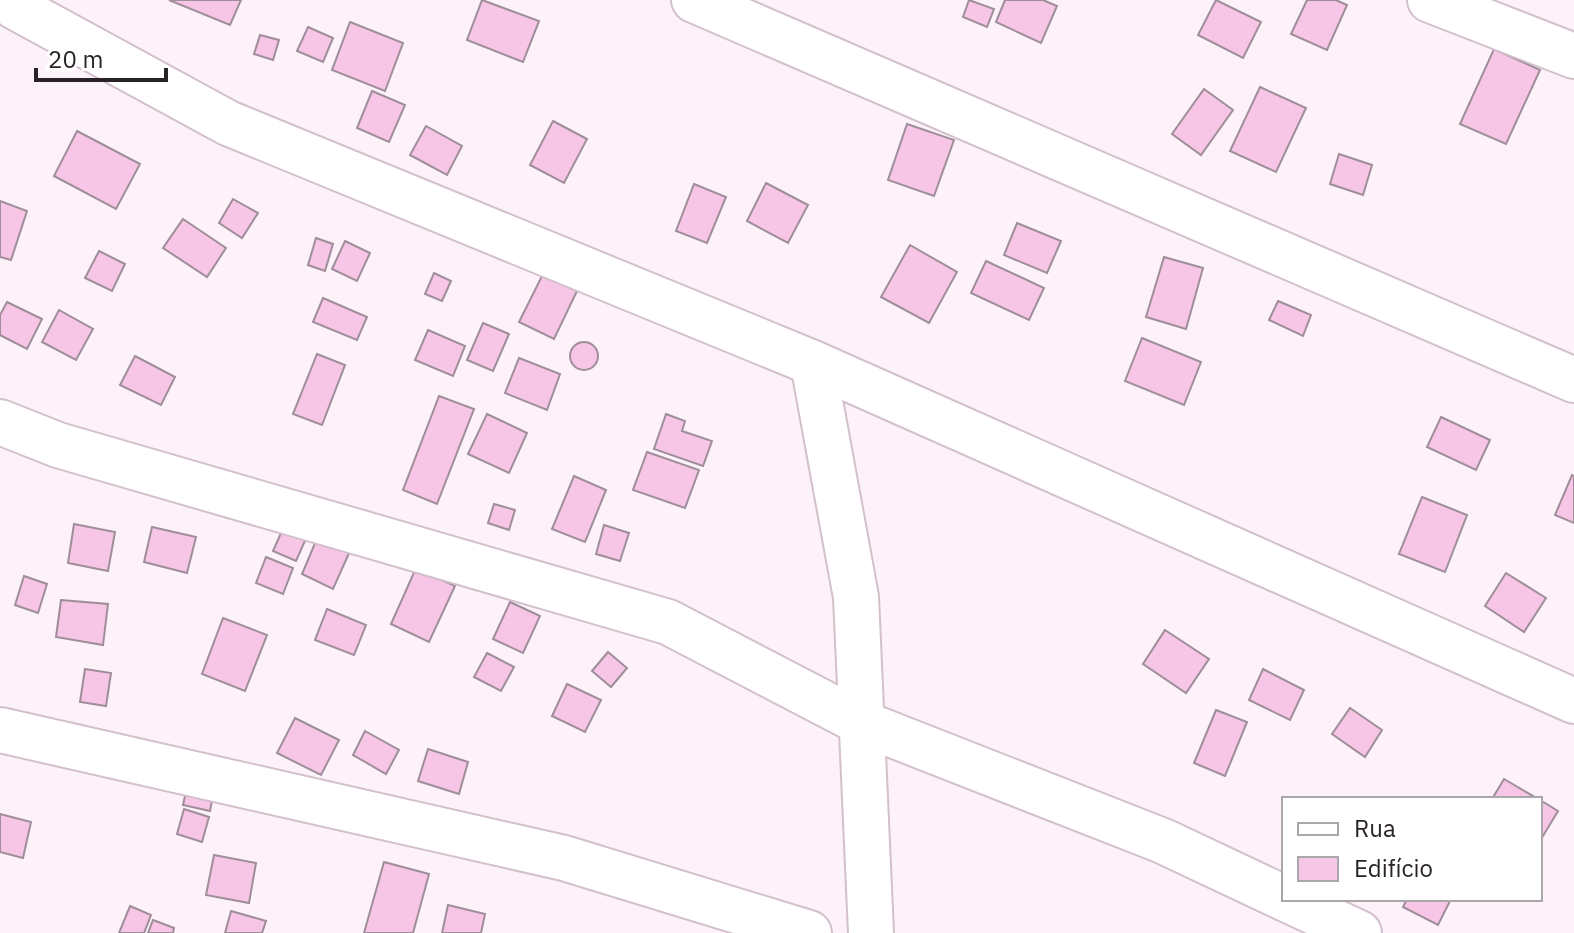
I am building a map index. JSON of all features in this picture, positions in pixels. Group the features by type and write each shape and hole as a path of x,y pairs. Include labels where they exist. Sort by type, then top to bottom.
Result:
{"street":[{"path":"694,0 1574,380"},
{"path":"1430,0 1574,56"},
{"path":"12,10 228,123 813,363 1574,701"},
{"path":"813,363 856,597 871,933"},
{"path":"0,422 58,445 668,622 862,723 1163,841 1282,897"},
{"path":"0,730 564,858 809,933"},
{"path":"1291,901 1359,933"}],"building":[{"path":"169,0 241,0 230,25"},
{"path":"482,0 539,21 523,62 467,40"},
{"path":"969,0 994,9 987,27 963,17"},
{"path":"1005,0 1043,0 1057,6 1041,43 996,22"},
{"path":"1216,0 1261,22 1243,58 1198,35"},
{"path":"1307,0 1336,0 1347,5 1327,50 1291,34"},
{"path":"350,22 403,43 385,91 332,70"},
{"path":"308,27 333,38 323,62 297,51"},
{"path":"260,35 279,40 273,60 254,54"},
{"path":"1494,49 1540,70 1506,144 1460,124"},
{"path":"1260,87 1306,108 1276,172 1230,151"},
{"path":"1204,89 1233,110 1201,155 1172,134"},
{"path":"372,91 405,105 389,142 357,128"},
{"path":"553,121 587,139 564,183 530,165"},
{"path":"907,124 954,140 934,196 888,180"},
{"path":"426,126 462,146 447,175 410,155"},
{"path":"77,131 140,164 116,209 54,176"},
{"path":"1339,154 1372,165 1363,195 1330,184"},
{"path":"766,183 808,205 788,243 747,221"},
{"path":"694,184 726,197 707,243 676,231"},
{"path":"233,199 258,213 242,238 219,223"},
{"path":"0,201 27,211 11,260 0,257"},
{"path":"183,219 226,248 207,277 163,248"},
{"path":"1017,223 1061,241 1047,273 1004,255"},
{"path":"316,238 333,244 325,271 308,265"},
{"path":"345,241 370,253 357,281 332,269"},
{"path":"910,245 957,272 929,323 881,297"},
{"path":"99,251 125,264 112,291 85,278"},
{"path":"1164,257 1203,268 1186,329 1146,317"},
{"path":"986,261 1044,288 1029,320 971,293"},
{"path":"434,273 451,281 442,301 425,294"},
{"path":"543,274 577,291 554,339 519,322"},
{"path":"323,298 367,317 357,340 313,322"},
{"path":"1278,301 1311,315 1303,336 1269,320"},
{"path":"7,302 42,319 27,349 0,335 0,315"},
{"path":"59,310 93,329 76,360 42,342"},
{"path":"483,323 509,334 493,371 467,360"},
{"path":"428,330 465,346 453,376 415,360"},
{"path":"1142,338 1201,362 1184,405 1125,381"},
{"path":"584,342 594,346 598,356 594,366 584,370 574,366 570,356 574,346"},
{"path":"317,354 345,365 322,425 293,414"},
{"path":"135,356 175,377 161,405 120,385"},
{"path":"519,358 560,374 547,410 505,393"},
{"path":"439,396 474,409 437,504 403,490"},
{"path":"487,414 527,433 509,473 468,454"},
{"path":"666,414 685,421 682,431 712,441 703,466 654,449"},
{"path":"1441,417 1490,440 1476,470 1427,447"},
{"path":"647,452 699,470 685,508 633,490"},
{"path":"574,476 606,490 585,542 552,529"},
{"path":"1574,476 1574,523 1555,515"},
{"path":"1422,497 1467,515 1445,572 1399,554"},
{"path":"494,504 515,510 509,530 488,523"},
{"path":"74,524 115,532 108,571 68,563"},
{"path":"285,524 308,534 296,561 273,551"},
{"path":"604,525 629,533 620,561 596,554"},
{"path":"152,527 196,537 187,573 144,562"},
{"path":"318,536 350,551 333,589 302,574"},
{"path":"266,557 293,568 283,594 256,583"},
{"path":"416,568 455,586 429,642 391,624"},
{"path":"1506,573 1546,598 1524,632 1485,606"},
{"path":"24,576 47,584 38,613 15,605"},
{"path":"61,600 108,604 103,645 56,637"},
{"path":"510,602 540,616 523,653 493,639"},
{"path":"327,609 366,625 354,655 315,640"},
{"path":"223,618 267,635 245,691 202,674"},
{"path":"1165,630 1209,659 1186,693 1143,664"},
{"path":"608,652 627,668 611,687 592,671"},
{"path":"487,653 514,667 501,691 474,677"},
{"path":"85,669 111,673 106,706 80,702"},
{"path":"1263,669 1304,690 1290,720 1249,700"},
{"path":"567,684 601,700 585,732 552,716"},
{"path":"1350,708 1382,730 1365,757 1332,734"},
{"path":"1216,710 1247,722 1225,776 1194,763"},
{"path":"295,718 339,740 321,775 277,753"},
{"path":"365,731 399,750 386,774 353,755"},
{"path":"428,749 468,762 459,794 418,781"},
{"path":"189,778 215,784 210,811 183,805"},
{"path":"1504,779 1535,797 1493,797"},
{"path":"1542,801 1558,811 1542,838"},
{"path":"184,809 209,817 202,842 177,834"},
{"path":"0,814 31,822 23,858 0,852"},
{"path":"214,855 256,863 249,903 206,895"},
{"path":"384,862 429,874 413,933 364,933"},
{"path":"1406,901 1450,901 1438,925 1403,907"},
{"path":"448,905 485,914 481,933 442,933"},
{"path":"130,906 151,915 144,933 119,933"},
{"path":"231,911 266,921 262,933 225,933"},
{"path":"153,920 174,928 173,933 148,933"}]}
